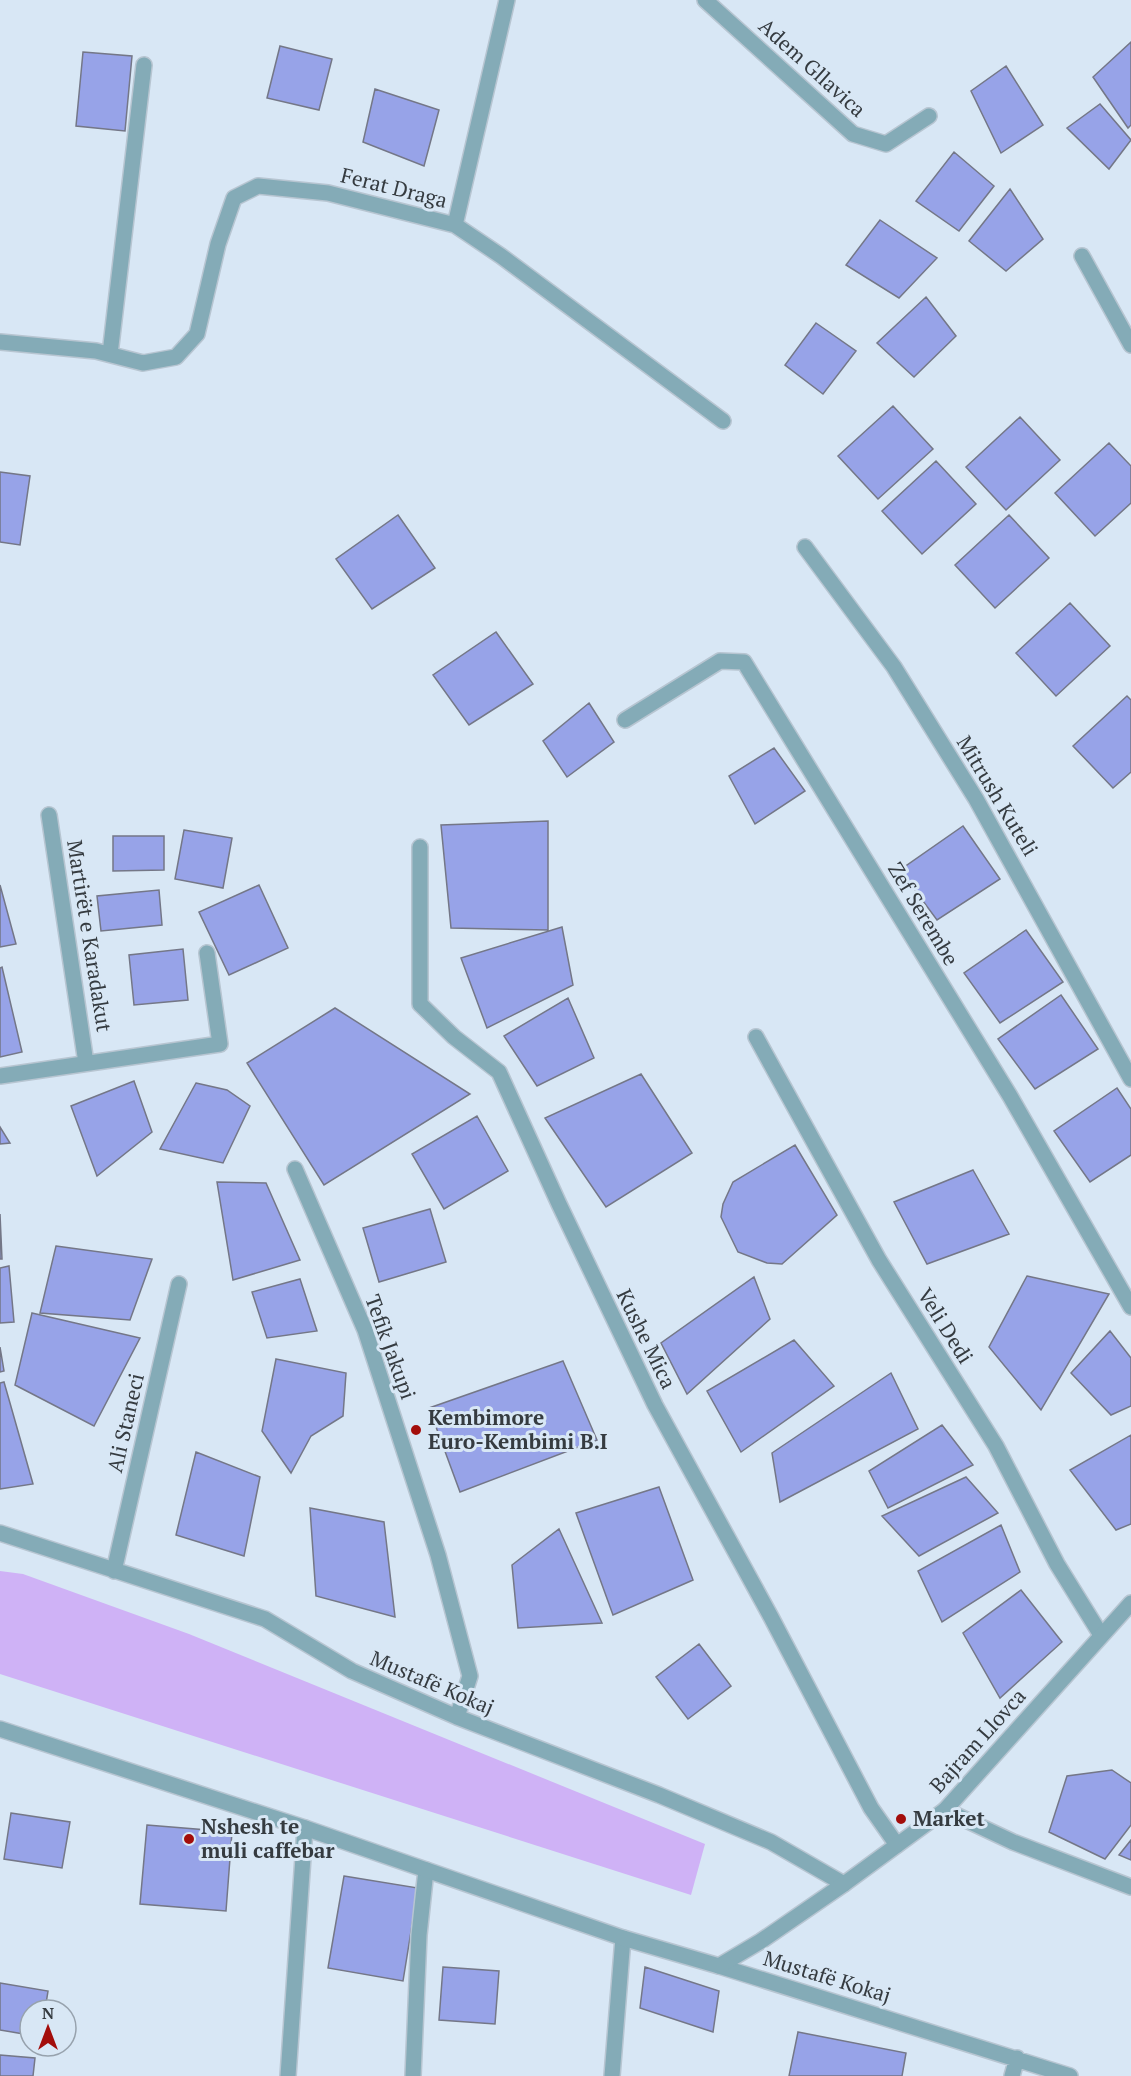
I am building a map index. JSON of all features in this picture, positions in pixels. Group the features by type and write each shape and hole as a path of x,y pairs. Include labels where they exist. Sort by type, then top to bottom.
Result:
{"street":[{"path":"455,225 507,0"},
{"name":"Adem Gllavica","path":"705,0 853,134 886,144 929,116"},
{"path":"110,354 144,65"},
{"name":"Ferat Draga","path":"0,342 110,354 143,363 176,357 197,334 218,244 234,198 258,186 328,193 455,225 501,256 723,421"},
{"path":"1082,256 1131,345"},
{"name":"Mitrush Kuteli","path":"805,547 894,668 976,799 1131,1079"},
{"name":"Zef Serembe","path":"625,720 720,662 744,662 1010,1096 1131,1307"},
{"name":"Martirët e Karadakut","path":"49,815 86,1062"},
{"name":"Kushe Mica","path":"420,847 420,1004 454,1037 499,1072 655,1406 771,1617 871,1808 897,1845"},
{"name":"Martirët e Karadakut","path":"0,1076 220,1044 207,953"},
{"name":"Veli Dedi","path":"756,1037 879,1260 996,1446 1057,1563 1101,1635"},
{"name":"Tefik Jakupi","path":"295,1169 365,1330 438,1555 470,1676 457,1717"},
{"name":"Ali Staneci","path":"114,1571 179,1284"},
{"name":"Mustafë Kokaj","path":"0,1533 265,1619 351,1671 457,1717 659,1795 771,1842 844,1884"},
{"name":"Bajram Llovca","path":"718,1966 761,1941 844,1884 945,1810 1131,1603"},
{"name":"Mustafë Kokaj","path":"0,1729 305,1828 623,1938 1070,2076"},
{"path":"945,1810 1013,1842 1131,1887"},
{"path":"288,2076 305,1828"},
{"path":"412,2076 419,1935 426,1870"},
{"path":"612,2076 623,1938"},
{"path":"1012,2076 1017,2058"}],"shaded area":[{"path":"0,1571 23,1574 189,1634 705,1844 691,1895 0,1674"}],"building":[{"path":"1131,42 1131,125 1128,128 1093,77"},
{"path":"280,46 332,59 319,110 267,98"},
{"path":"83,52 132,56 125,131 76,126"},
{"path":"1006,66 1043,125 1001,153 971,91"},
{"path":"375,89 439,110 424,166 363,142"},
{"path":"1100,104 1131,140 1109,169 1067,128"},
{"path":"954,152 994,186 959,231 916,201"},
{"path":"1010,189 1043,239 1006,271 969,241"},
{"path":"880,220 937,258 899,298 846,265"},
{"path":"926,297 956,336 914,377 877,343"},
{"path":"816,323 856,351 823,394 785,365"},
{"path":"893,406 933,449 878,499 838,456"},
{"path":"1020,417 1060,460 1006,510 966,467"},
{"path":"1109,443 1131,466 1131,503 1095,536 1055,493"},
{"path":"936,461 976,504 922,554 882,511"},
{"path":"0,472 30,476 20,545 0,542"},
{"path":"398,515 435,568 372,609 336,559"},
{"path":"1009,515 1049,558 995,608 955,565"},
{"path":"1070,603 1110,646 1056,696 1016,653"},
{"path":"496,632 533,684 469,725 433,675"},
{"path":"1127,696 1131,700 1131,772 1113,788 1073,746"},
{"path":"589,703 614,742 567,777 543,741"},
{"path":"774,748 805,791 755,824 729,776"},
{"path":"548,821 548,930 451,928 441,825"},
{"path":"963,826 1000,879 937,920 900,870"},
{"path":"184,830 232,838 223,888 175,879"},
{"path":"113,836 164,836 164,870 113,871"},
{"path":"0,885 16,944 0,947"},
{"path":"259,885 288,948 229,975 199,912"},
{"path":"159,890 162,925 101,931 97,896"},
{"path":"562,927 573,985 487,1028 461,958"},
{"path":"1026,930 1063,982 1000,1023 964,973"},
{"path":"183,949 188,1000 134,1005 129,955"},
{"path":"2,967 22,1052 0,1057 0,968"},
{"path":"1061,995 1098,1049 1035,1089 998,1039"},
{"path":"568,998 594,1058 537,1086 504,1036"},
{"path":"335,1008 470,1094 324,1185 247,1063"},
{"path":"641,1074 692,1153 606,1207 545,1118"},
{"path":"134,1081 152,1132 97,1176 71,1106"},
{"path":"196,1083 227,1090 250,1106 223,1163 160,1149"},
{"path":"1117,1088 1131,1109 1131,1155 1090,1182 1054,1131"},
{"path":"477,1116 508,1171 444,1209 412,1154"},
{"path":"0,1127 10,1143 0,1144"},
{"path":"795,1145 837,1215 782,1264 767,1263 738,1252 721,1217 723,1204 733,1182"},
{"path":"973,1170 1009,1234 927,1264 894,1202"},
{"path":"217,1182 266,1183 300,1260 233,1280"},
{"path":"430,1209 446,1262 379,1282 363,1228"},
{"path":"0,1214 2,1259 0,1259"},
{"path":"56,1246 152,1259 130,1320 40,1313"},
{"path":"9,1266 14,1322 0,1323 0,1268"},
{"path":"1027,1276 1109,1294 1041,1410 989,1347"},
{"path":"754,1277 770,1319 687,1394 661,1343"},
{"path":"300,1279 317,1331 267,1338 252,1292"},
{"path":"32,1313 140,1338 94,1426 15,1385"},
{"path":"1110,1331 1131,1358 1131,1406 1111,1415 1071,1373"},
{"path":"794,1340 834,1386 741,1452 707,1391"},
{"path":"0,1347 4,1371 0,1372"},
{"path":"276,1359 346,1373 343,1416 311,1436 291,1473 262,1431"},
{"path":"563,1361 597,1440 460,1492 429,1408"},
{"path":"891,1373 918,1429 780,1502 772,1453"},
{"path":"4,1382 33,1484 0,1489 0,1383"},
{"path":"942,1425 973,1465 888,1508 869,1471"},
{"path":"1131,1435 1131,1524 1116,1530 1070,1470"},
{"path":"196,1452 260,1477 244,1556 176,1535"},
{"path":"966,1477 998,1513 919,1556 882,1516"},
{"path":"659,1487 693,1580 613,1615 576,1513"},
{"path":"310,1508 384,1522 395,1617 316,1596"},
{"path":"1001,1525 1020,1572 942,1622 918,1571"},
{"path":"559,1529 602,1623 518,1628 512,1565"},
{"path":"1021,1590 1062,1642 1000,1698 963,1633"},
{"path":"699,1644 731,1686 688,1719 656,1677"},
{"path":"1112,1770 1131,1783 1131,1825 1105,1859 1049,1832 1067,1776"},
{"path":"11,1813 70,1822 62,1868 4,1859"},
{"path":"147,1825 232,1832 226,1911 140,1904"},
{"path":"1131,1840 1131,1860 1119,1855"},
{"path":"344,1876 418,1888 403,1981 328,1968"},
{"path":"443,1967 499,1971 495,2024 439,2020"},
{"path":"645,1967 719,1991 713,2032 640,2008"},
{"path":"0,1983 48,1991 47,1998 18,1998 18,2033 0,2030"},
{"path":"798,2032 906,2053 902,2076 789,2076"},
{"path":"0,2055 35,2058 33,2076 0,2076"}],"place":[{"name":"Kembimore Euro-Kembimi B.I","path":"416,1430"},
{"name":"Market","path":"901,1819"},
{"name":"Nshesh te muli caffebar","path":"189,1839"}]}
